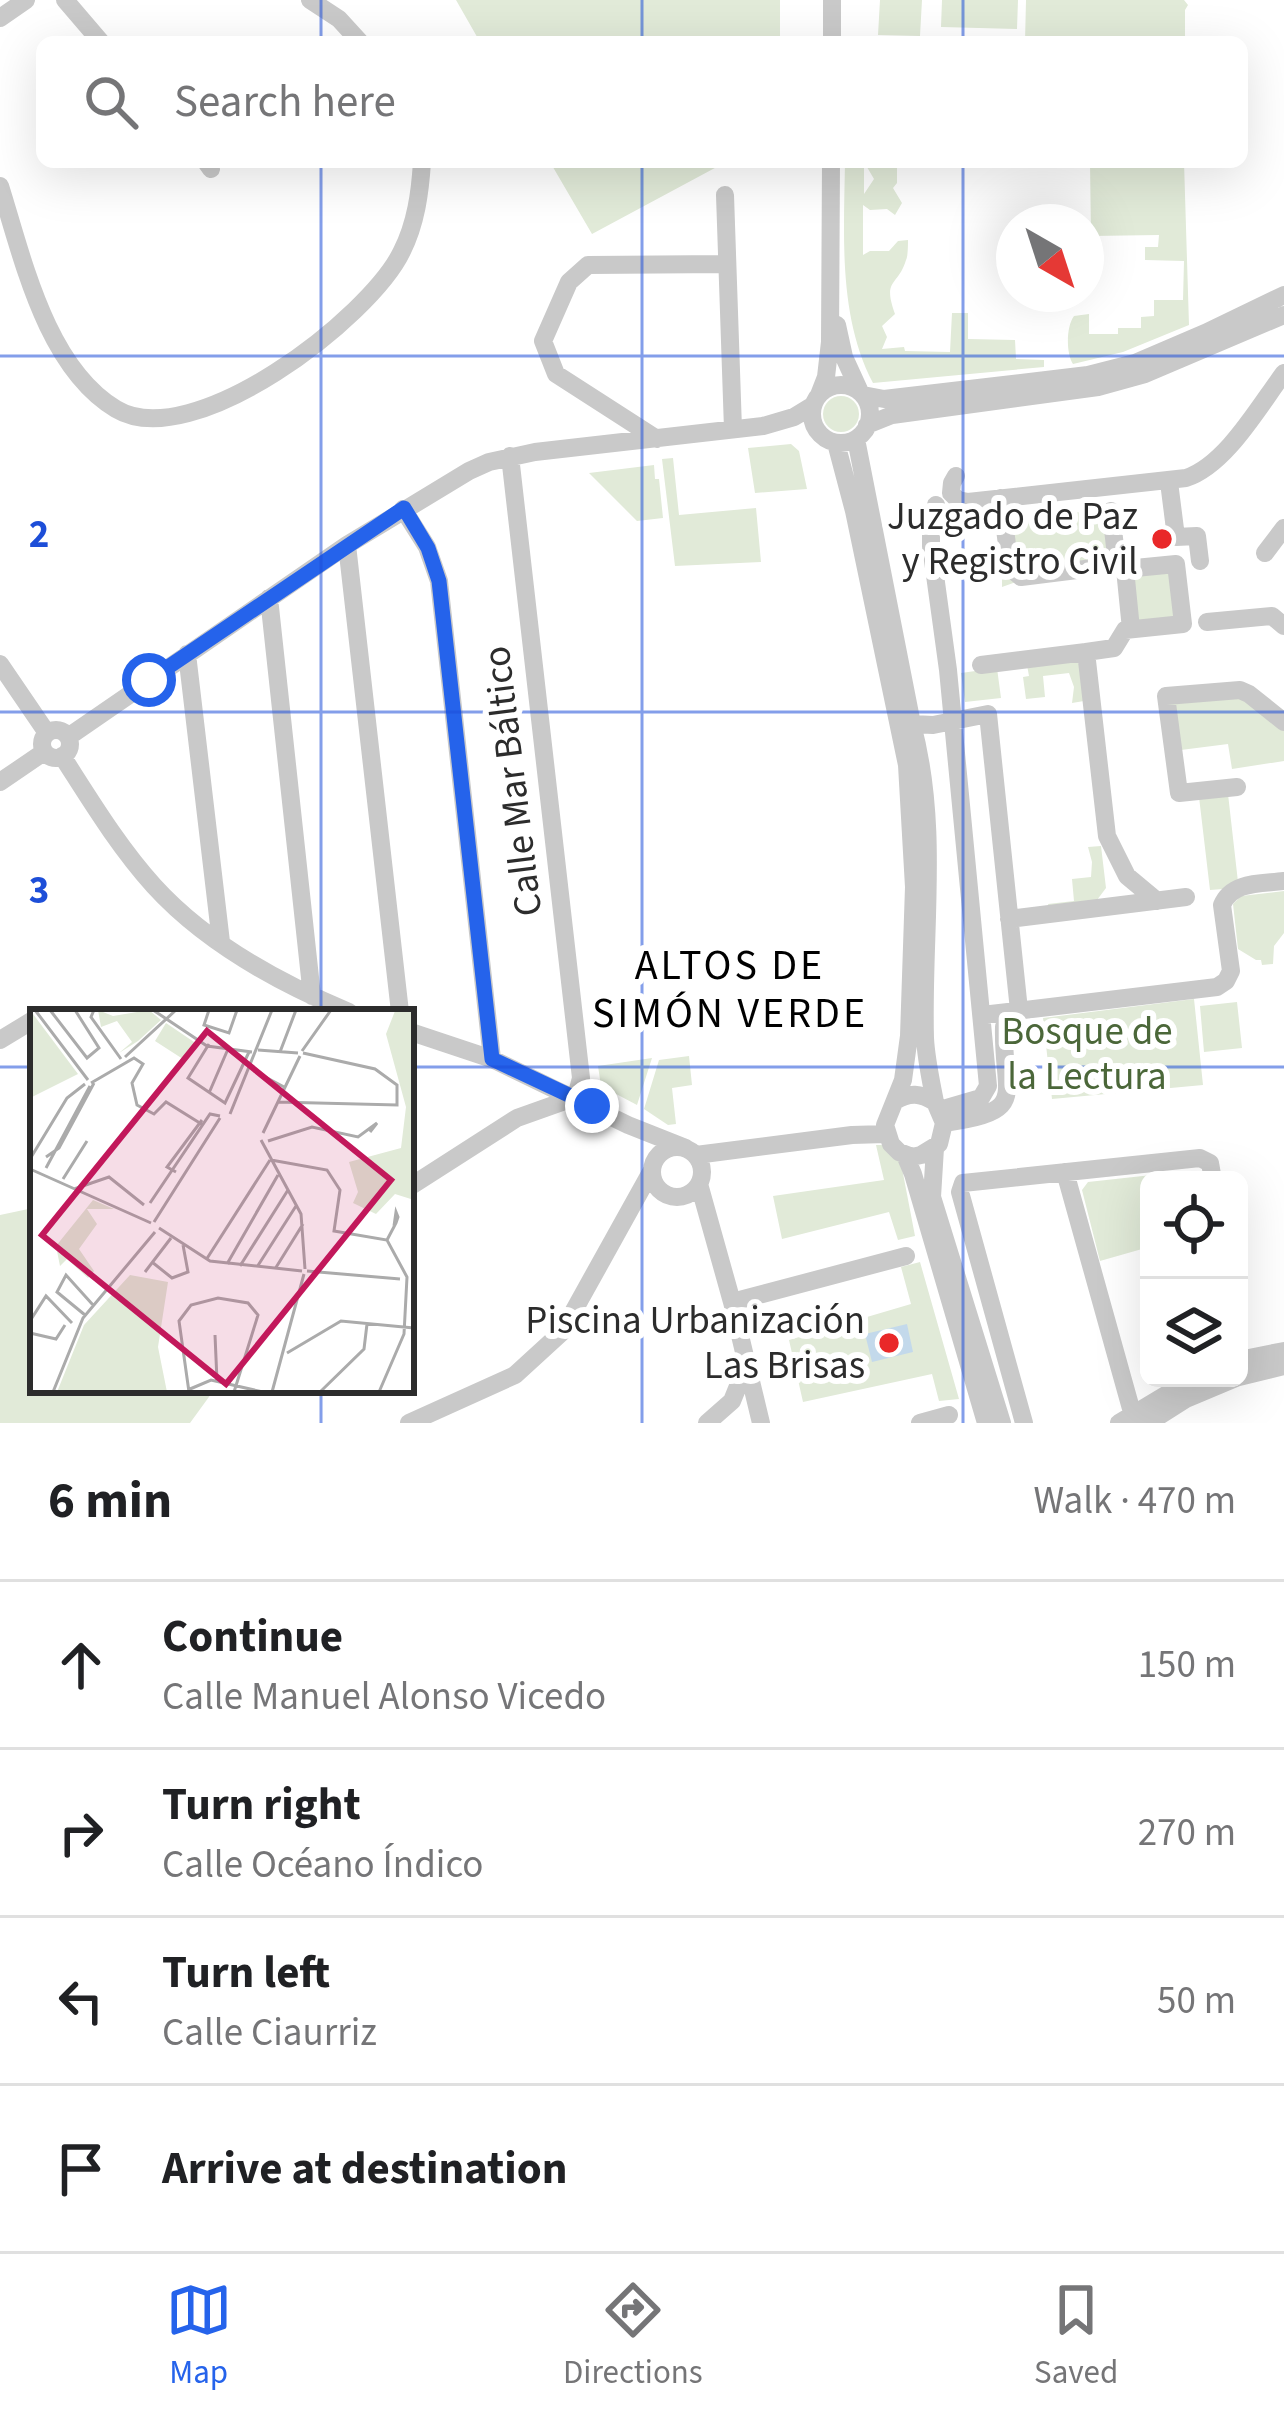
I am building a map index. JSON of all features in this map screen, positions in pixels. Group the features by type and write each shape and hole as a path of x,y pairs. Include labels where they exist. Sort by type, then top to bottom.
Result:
{"street":[{"path":"0,17 26,0"},
{"path":"64,0 96,36"},
{"path":"310,0 355,36"},
{"path":"832,0 832,36"},
{"path":"0,186 42,318 70,365 119,412 158,419 182,417 222,403 260,382 366,301 400,254 416,213 421,168"},
{"path":"831,168 828,360 812,419 824,437 853,435 892,415 1098,387 1145,374 1284,315"},
{"path":"725,195 733,430"},
{"path":"657,439 556,374 543,340 569,282 588,265 727,264"},
{"path":"830,279 840,341 851,376 870,410 853,435 854,511 907,765 914,887 910,1014 906,1064 886,1116 885,1134 905,1155 914,1174 986,1423"},
{"path":"0,782 347,545 469,471 535,452 764,426 794,417 839,385 884,399 1088,375 1135,363 1284,295"},
{"path":"956,476 951,490 958,500 1169,482 1198,475 1246,424 1284,373"},
{"path":"764,426 817,430"},
{"path":"853,435 923,762 930,886 925,1036 944,1134 934,1148 921,1155 905,1155"},
{"name":"Calle Mar Báltico","path":"510,457 581,1078 576,1097"},
{"path":"1169,482 1176,537 1197,536 1200,561"},
{"path":"981,665 1004,671 1114,648 1125,630 1183,624 1176,564 1021,578 1010,568 1001,498"},
{"path":"936,506 932,546 954,669 953,722 988,1086 975,1101 940,1112"},
{"path":"404,508 428,548 439,581 492,1059"},
{"path":"1111,511 1131,629"},
{"path":"1264,553 1284,528"},
{"path":"347,545 400,1009"},
{"path":"269,598 312,996"},
{"path":"1207,622 1272,616 1284,626"},
{"path":"1086,652 1107,836 1127,876 1157,901"},
{"path":"187,654 221,942"},
{"path":"0,664 108,829 157,889 221,942 342,1009"},
{"path":"1237,787 1179,793 1166,696 1240,691 1284,722"},
{"path":"895,1101 914,1094 940,1112 987,1116 1004,1102 1008,1090 1004,1027 1018,1010 988,714 933,725 912,724"},
{"path":"967,866 1004,862"},
{"path":"1096,908 1127,876"},
{"path":"1009,919 1227,896 1238,888 1284,881"},
{"path":"970,902 1007,897"},
{"path":"982,1015 1217,987 1231,971 1205,899"},
{"path":"0,1040 30,1022"},
{"path":"414,1033 492,1059 691,1152 702,1166 699,1184 761,1423"},
{"path":"414,1184 517,1118 576,1097"},
{"path":"611,1117 639,1138 659,1191 675,1197 697,1221 719,1257"},
{"path":"409,1423 515,1375 562,1332 657,1156 668,1148 691,1152 885,1134"},
{"path":"934,1148 932,1198 1002,1423"},
{"path":"1024,1423 961,1186 969,1181 1200,1158 1210,1163 1211,1171"},
{"path":"1065,1172 1134,1421"},
{"path":"617,1231 639,1210 689,1195 699,1184"},
{"path":"732,1302 906,1256"},
{"path":"1248,1358 1284,1351"},
{"path":"707,1423 732,1401 747,1364"},
{"path":"1248,1375 1284,1366"},
{"path":"1134,1421 1181,1387"},
{"path":"1134,1421 1214,1387"},
{"path":"920,1423 950,1415"}],"green space":[{"path":"456,0 780,0 780,36 477,36"},
{"path":"880,0 922,0 920,36 878,35"},
{"path":"942,0 1018,0 1017,29 941,27"},
{"path":"1026,0 1184,0 1188,5 1185,36 1025,36"},
{"path":"554,168 715,168 592,234"},
{"path":"845,168 864,168 864,194 874,179 868,168 897,168 893,188 902,203 895,215 863,205 863,255 889,251 898,241 908,240 907,258 891,288 895,314 882,326 887,337 882,349 950,352 952,313 968,313 968,339 1015,340 1016,359 1044,360 1044,367 873,383 848,303"},
{"path":"1090,168 1184,168 1189,325 1123,352 1073,364 1068,340 1074,316 1089,314 1089,334 1118,334 1118,328 1141,328 1141,317 1154,316 1154,300 1183,300 1184,261 1145,260 1145,247 1158,247 1159,235 1104,236 1104,204 1091,204"},
{"path":"841,396 854,401 859,414 854,427 841,432 828,427 823,414 828,401"},
{"path":"791,444 799,451 807,489 755,493 748,448"},
{"path":"673,458 679,515 756,508 761,562 675,566 662,459"},
{"path":"654,465 663,518 637,521 589,473"},
{"path":"1118,508 1123,557 1096,577 1002,587 997,521"},
{"path":"1176,564 1183,630 1125,636 1125,569"},
{"path":"1074,659 1081,666 1084,701 1072,703 1069,673 1043,676 1045,697 1026,699 1023,677 1029,676 1027,665"},
{"path":"997,668 1001,698 965,702 961,673"},
{"path":"1231,689 1284,722 1284,761 1232,769 1228,744 1173,751 1166,696"},
{"path":"1228,794 1238,882 1210,890 1199,797"},
{"path":"1101,846 1106,888 1094,904 1049,909 1048,904 1074,901 1072,879 1091,877 1088,847"},
{"path":"1284,891 1284,933 1274,946 1273,964 1262,965 1261,960 1238,949 1233,904 1241,896"},
{"name":"Bosque de la Lectura","path":"1194,999 1203,1085 1052,1099 1043,1018"},
{"path":"1237,1002 1242,1048 1204,1052 1200,1006"},
{"path":"689,1056 692,1085 672,1088 676,1124 668,1125 644,1109 659,1060"},
{"path":"652,1058 637,1105 601,1086 598,1066"},
{"path":"876,1145 885,1145 901,1163 915,1236 898,1240 889,1212 782,1239 773,1196 884,1180"},
{"path":"1140,1176 1140,1250 1100,1261 1082,1190 1088,1182"},
{"path":"30,1209 30,1393 212,1393 190,1423 0,1423 0,1215"},
{"path":"920,1262 959,1399 939,1401 932,1374 803,1402 789,1340 911,1304 901,1267"}],"water":[{"name":"Piscina Urbanización Las Brisas","path":"907,1324 913,1352 872,1362 865,1334"}],"place":[{"name":"Juzgado de Paz y Registro Civil","path":"1162,539"},
{"name":"Piscina Urbanización Las Brisas","path":"889,1343"}],"district":[{"name":"ALTOS DE SIMÓN VERDE","path":"730,990"}],"route":[{"path":"149,680 404,508 428,548 439,581 492,1059 592,1106"}]}
